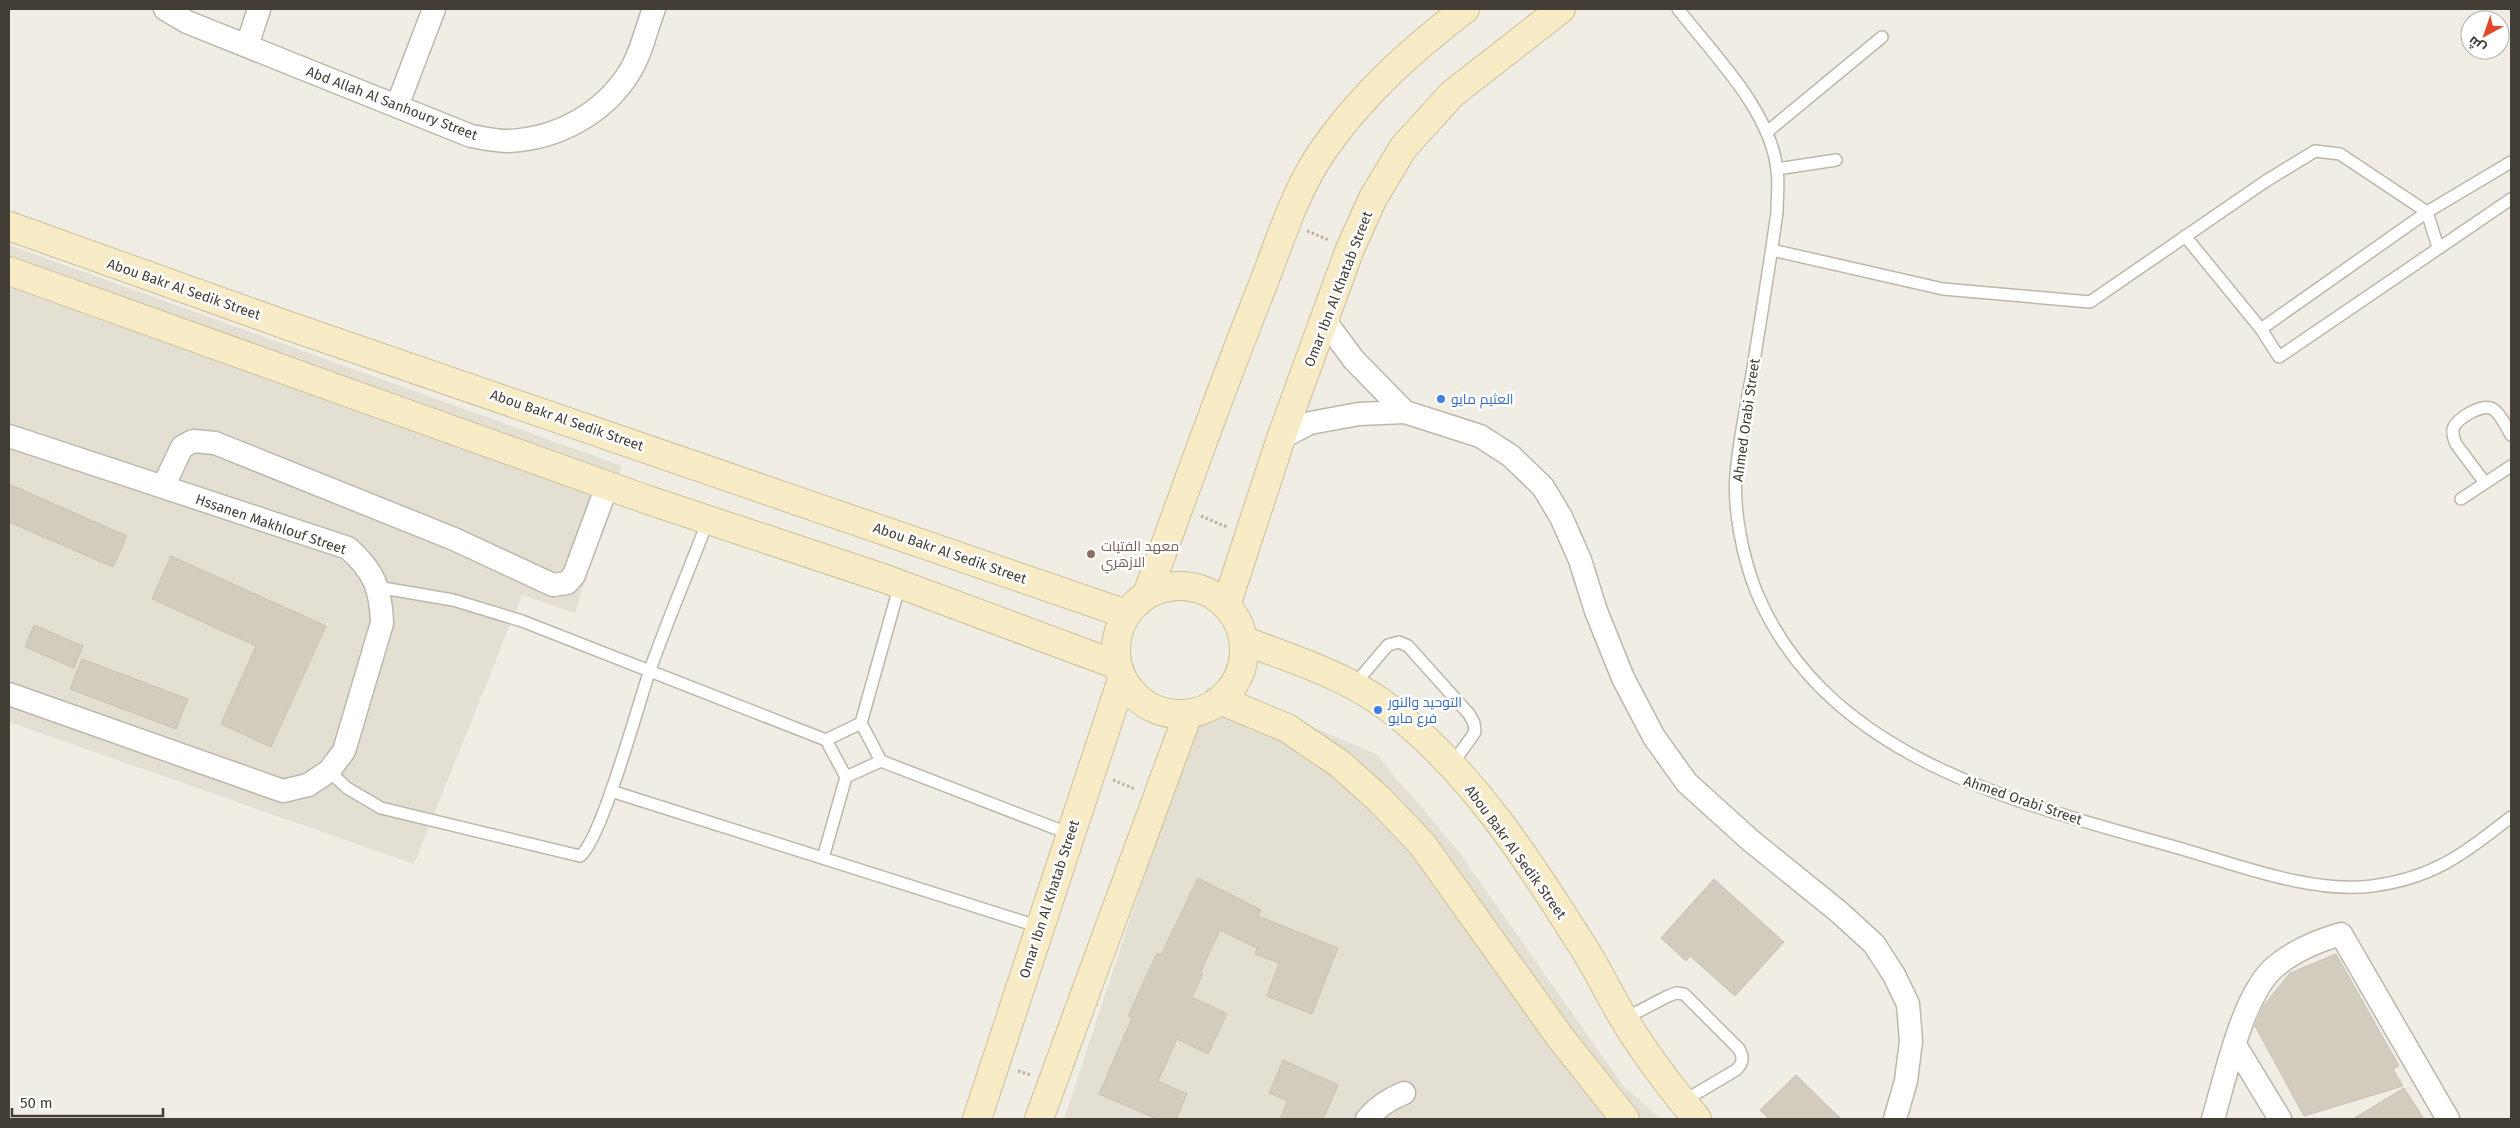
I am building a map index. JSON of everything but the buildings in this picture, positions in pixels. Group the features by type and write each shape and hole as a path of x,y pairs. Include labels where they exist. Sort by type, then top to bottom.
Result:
{"street":[{"name":"Abd Allah Al Sanhoury Street","path":"165,9 187,22 470,136 507,141 544,136 578,123 608,101 630,72 654,9"},
{"path":"247,46 259,9"},
{"path":"397,106 434,9"},
{"path":"1147,594 1177,586 1197,588 1214,596 1226,606 1235,618 1245,641 1242,668 1233,686 1220,700 1199,712 1175,714 1154,709 1135,697 1120,672 1115,647 1118,630 1126,614 1147,594 1297,199 1323,151 1348,118 1415,47 1464,9"},
{"name":"Omar Ibn Al Khatab Street","path":"1226,606 1281,438 1350,249 1373,198 1404,148 1452,94 1561,9"},
{"name":"Abou Bakr Al Sedik Street","path":"9,226 290,326 1126,614"},
{"path":"9,271 607,486 900,584 1120,672"},
{"path":"1325,321 1354,360 1405,412"},
{"path":"1281,438 1310,423 1360,414 1405,412 1480,436 1511,456 1543,487 1562,516 1580,560 1596,611 1623,678 1654,737 1687,783 1713,809 1839,912 1874,944 1894,975 1908,1004 1911,1041 1906,1081 1895,1119"},
{"name":"Hssanen Makhlouf Street","path":"9,436 348,548 363,561 382,601 382,623 344,751 329,771 308,785 283,791 9,694"},
{"path":"163,487 182,447 193,441 215,443 454,540 553,586 567,583 574,575 607,486"},
{"name":"Abou Bakr Al Sedik Street","path":"1245,641 1314,667 1353,686 1384,705 1451,766 1494,818 1546,889 1586,951 1624,1019 1690,1110"},
{"name":"Omar Ibn Al Khatab Street","path":"977,1119 1091,772 1120,672"},
{"path":"1220,700 1287,728 1340,764 1379,799 1422,844 1560,1037 1626,1119"},
{"path":"1039,1119 1188,714"},
{"path":"2213,1119 2235,1045 2252,997 2275,966 2313,943 2341,934 2448,1119"},
{"path":"2235,1045 2280,1119"},
{"path":"1367,1119 1388,1099 1404,1093"}],"lane":[{"name":"Ahmed Orabi Street","path":"1678,9 1750,101 1767,132 1777,169 1777,212 1772,250 1735,476 1740,534 1756,590 1783,644 1823,691 1870,730 1923,760 1977,786 2038,808 2294,881 2368,887 2405,880 2441,868 2511,817"},
{"path":"1767,132 1882,37"},
{"path":"1772,250 1943,288 2090,302 2266,180 2315,151 2340,154 2427,212 2438,247"},
{"path":"1777,169 1836,160"},
{"path":"2261,329 2427,212 2511,162"},
{"path":"2185,236 2261,329 2279,357 2511,198"},
{"path":"2485,483 2456,444 2453,437 2453,429 2458,422 2486,407 2499,415 2511,435"},
{"path":"2461,499 2511,466"},
{"path":"329,771 347,788 381,808 573,856 580,856 588,847 611,791 650,671 708,520"},
{"path":"900,584 861,723 881,761 1070,834"},
{"path":"377,587 453,600 481,608 650,671 826,740 846,777 822,858"},
{"path":"1353,686 1388,645 1399,642 1408,646 1469,714 1474,723 1475,732 1451,766"},
{"path":"826,740 861,723"},
{"path":"846,777 881,761"},
{"path":"611,791 1040,927"},
{"path":"1624,1019 1668,996 1676,993 1684,994 1739,1049 1743,1056 1742,1064 1690,1110"}],"path":[{"path":"1288,222 1350,249"},
{"path":"1180,507 1250,537"},
{"path":"1091,772 1158,798"},
{"path":"996,1063 1052,1084"}],"shaded area":[{"path":"9,245 622,466 575,613 522,595 414,864 9,722"},
{"path":"1207,687 1265,707 1376,754 1456,848 1622,1084 1660,1119 1064,1119"}],"place":[{"name":"العثيم مايو","path":"1441,399"},
{"name":"معهد الفتيات الازهري","path":"1091,554"},
{"name":"التوحيد والنور فرع مايو","path":"1378,710"}]}
